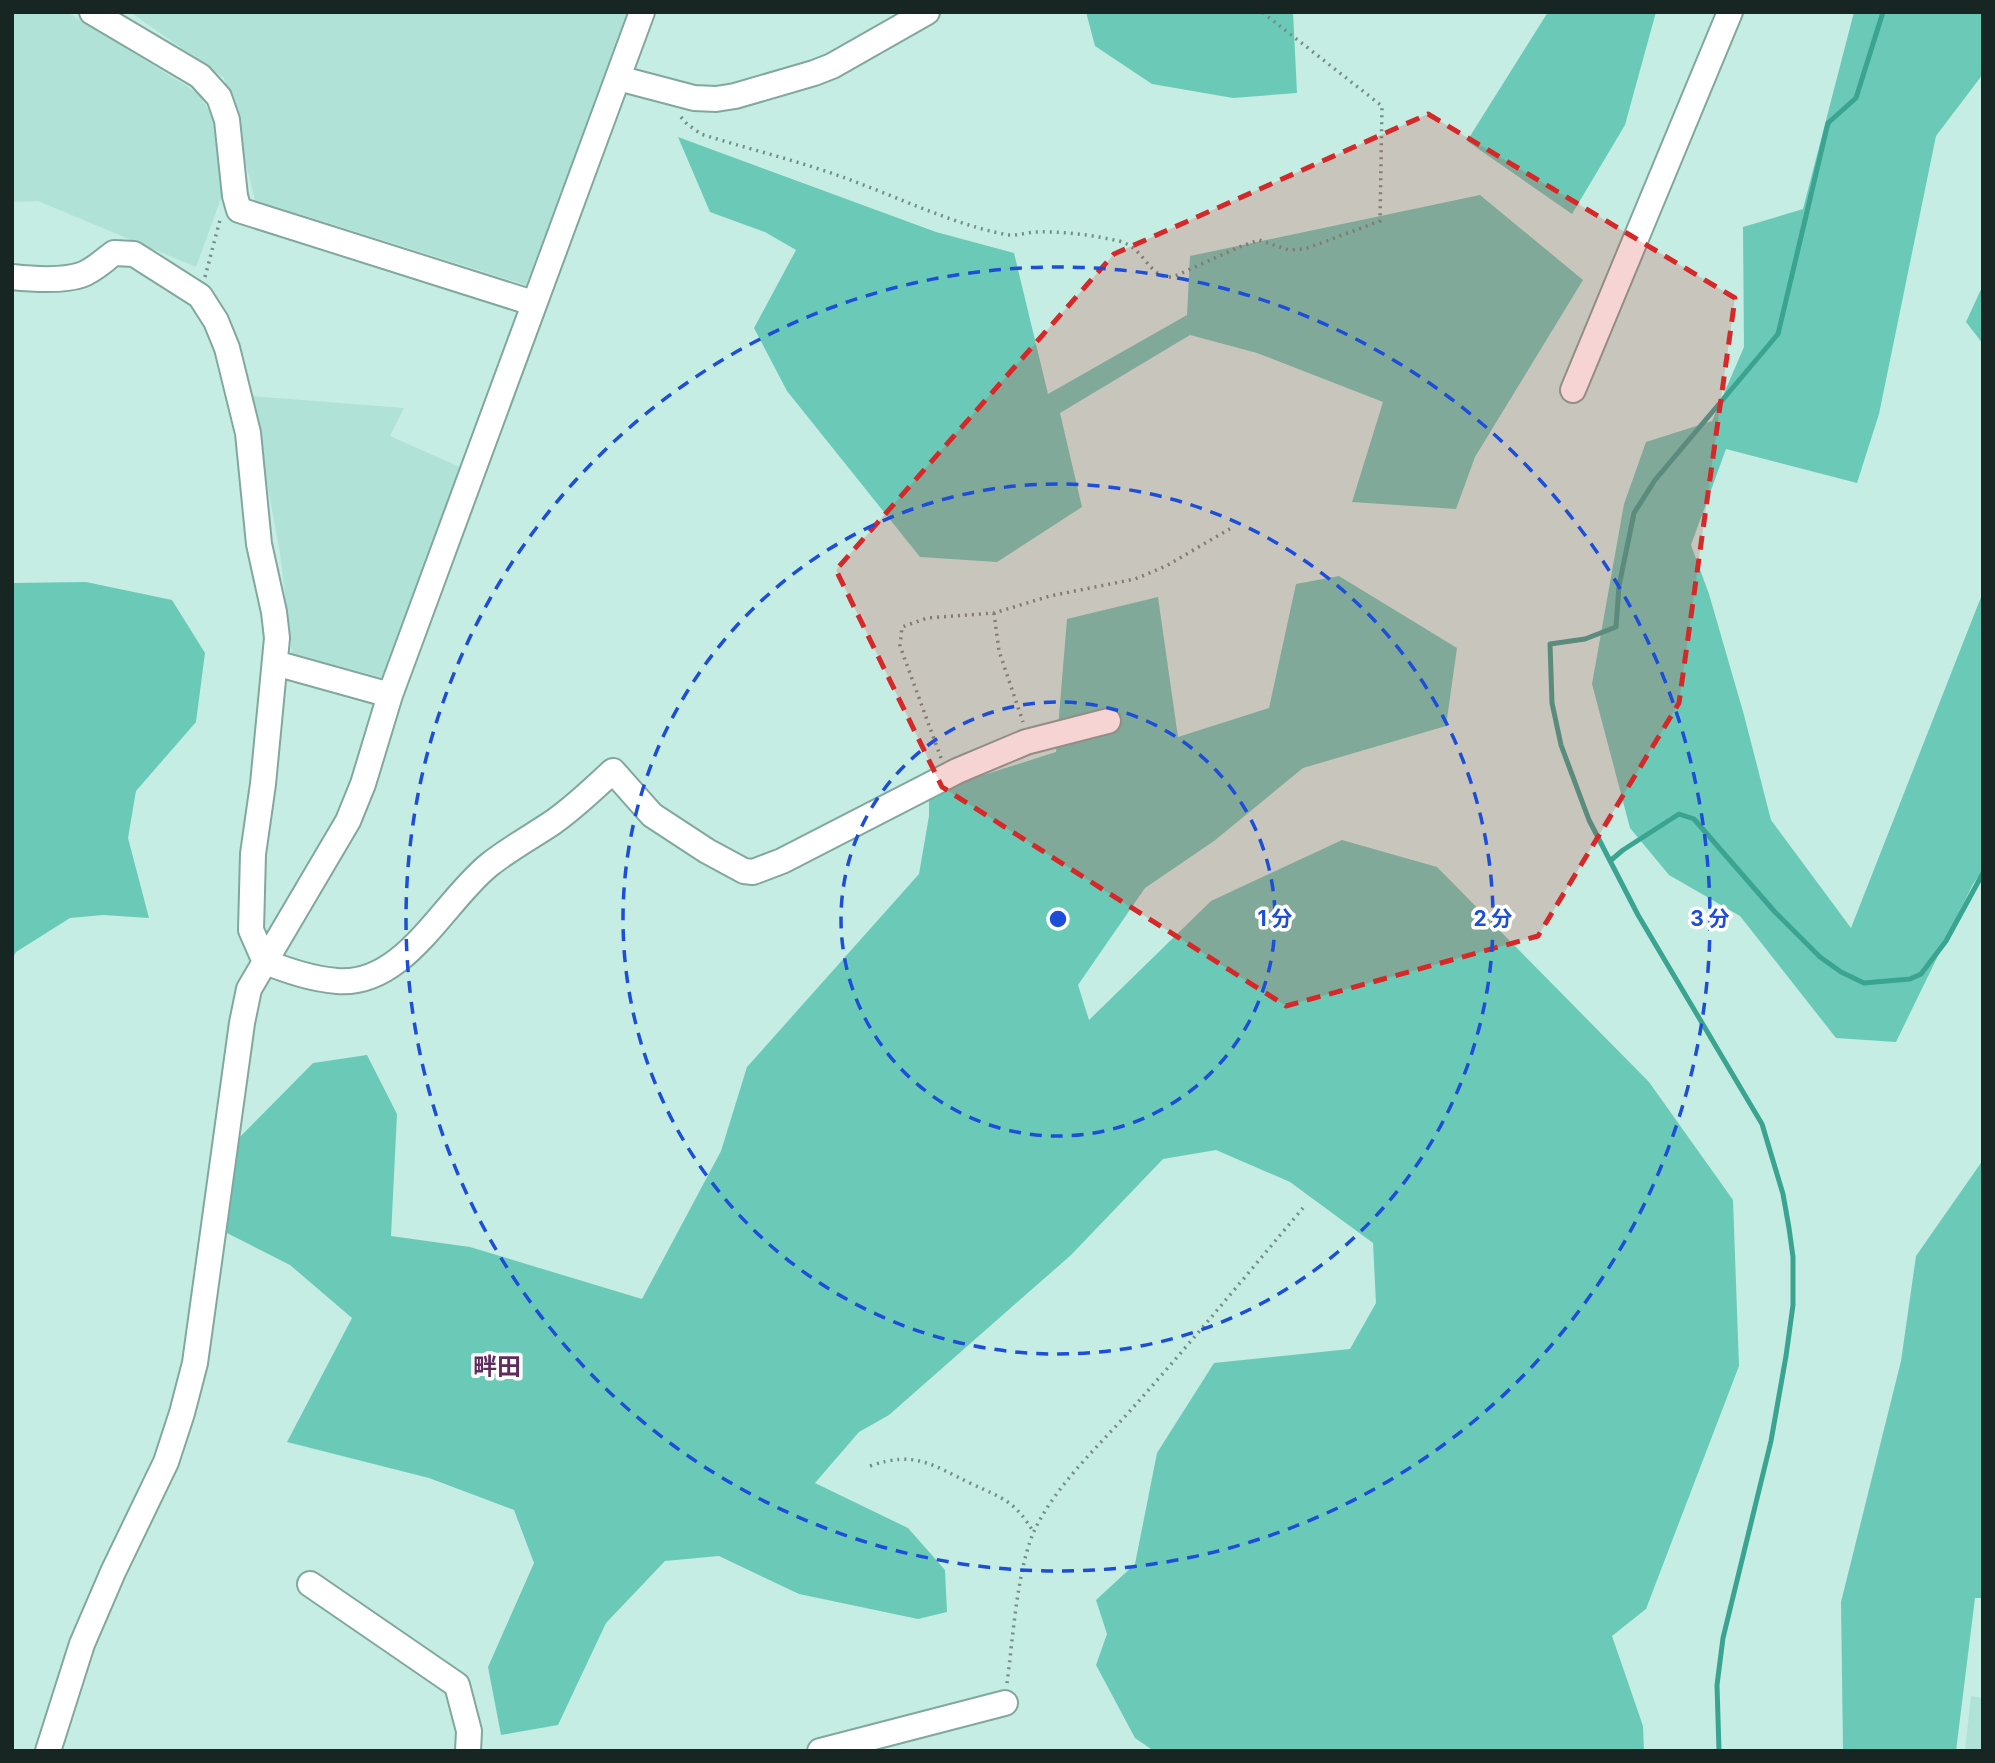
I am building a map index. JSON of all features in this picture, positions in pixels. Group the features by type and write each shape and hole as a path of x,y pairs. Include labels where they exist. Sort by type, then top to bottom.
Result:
{"street":[{"path":"92,12 200,76 219,97 226,120 239,210 533,303"},
{"path":"48,1751 82,1644 166,1462 182,1413 195,1363 249,989 348,821 363,784 390,695 642,12"},
{"path":"618,78 695,97 716,99 734,96 814,74 927,12"},
{"path":"1573,390 1730,12"},
{"path":"12,277 32,279 79,276 114,253 134,254 200,296 216,321 228,348 248,433 259,544 274,612 276,638 263,784 253,854 251,930 265,962 309,978 340,982 364,978 390,966 417,945 467,886 488,866 577,804 613,771 652,814 707,850 744,871 753,872 782,861 948,776 1030,741 1108,721"},
{"path":"275,663 390,695"},
{"path":"310,1584 457,1685 469,1731 468,1751"},
{"path":"820,1751 1005,1703"}],"path":[{"path":"668,91 673,104 687,124 701,134 851,180 920,208 1006,235 1036,232 1073,234 1122,242 1136,247 1158,275 1164,278 1173,277 1259,240 1289,250 1305,249 1380,221 1382,106 1262,12"},
{"path":"200,296 224,206 235,195"},
{"path":"948,776 900,646 902,627 927,618 995,613 1050,596 1135,579 1167,566 1233,527"},
{"path":"995,613 999,651 1030,741"},
{"path":"1005,1703 1027,1552 1034,1533 1059,1490 1140,1401 1303,1208"},
{"path":"870,1466 888,1460 910,1459 936,1465 1007,1500 1023,1515 1034,1533"}],"highlighted area":[{"path":"1428,114 1735,298 1679,703 1538,936 1286,1006 942,787 836,570 1114,254"}],"shaded area":[{"path":"12,12 67,12 198,93 213,117 224,190 196,267 38,201 12,202"},
{"path":"130,12 629,12 526,285 255,200 224,78"},
{"path":"251,396 404,408 390,436 460,467 384,678 292,654 280,553"},
{"path":"1971,1696 1983,1698 1983,1751 1965,1751"}],"green space":[{"path":"1086,12 1293,12 1297,93 1233,98 1152,84 1095,46"},
{"path":"1548,12 1656,12 1625,125 1572,214 1467,141"},
{"path":"1854,12 1983,12 1983,74 1936,136 1879,414 1857,483 1726,449 1691,545 1709,594 1771,820 1851,928 1983,592 1983,870 1973,884 1896,1042 1836,1038 1740,916 1669,875 1630,828 1592,684 1624,504 1646,442 1712,421 1744,347 1743,227 1803,209"},
{"path":"678,137 936,232 1014,253 1048,394 1187,315 1190,256 1480,195 1583,280 1475,457 1456,509 1352,502 1383,402 1257,353 1190,335 1060,413 1082,507 997,562 920,557 787,391 754,328 796,250 765,232 710,212"},
{"path":"1983,285 1983,344 1966,322"},
{"path":"1339,576 1457,648 1446,726 1303,768 1214,841 1145,888 1078,985 1089,1020 1211,901 1342,840 1437,867 1649,1082 1733,1200 1739,1366 1646,1609 1612,1636 1643,1726 1644,1751 1154,1751 1135,1738 1096,1665 1107,1634 1096,1600 1135,1564 1157,1453 1214,1363 1350,1349 1376,1303 1373,1243 1290,1182 1216,1150 1163,1159 1071,1255 889,1415 859,1432 815,1483 908,1528 945,1570 947,1612 918,1619 799,1594 719,1556 665,1561 606,1623 558,1725 501,1735 488,1667 534,1563 514,1510 429,1478 287,1442 352,1318 290,1265 225,1232 225,1152 313,1063 367,1055 397,1114 391,1236 470,1247 642,1299 721,1151 747,1067 919,874 929,816 929,800 968,780 1056,752 1067,619 1158,597 1178,737 1269,708 1296,584"},
{"path":"86,582 172,600 205,653 196,722 136,791 128,838 149,918 103,915 70,918 16,952 12,959 12,583"},
{"path":"1983,1160 1983,1598 1975,1598 1956,1751 1843,1751 1841,1602 1901,1361 1916,1256"}],"waterway":[{"path":"1719,1751 1717,1685 1723,1638 1771,1441 1793,1305 1793,1257 1789,1228 1783,1194 1762,1124 1638,915 1589,820 1561,745 1552,703 1550,644 1585,639 1616,627 1619,586 1634,513 1655,480 1778,334 1828,123 1856,98 1883,12"},
{"path":"1610,861 1679,814 1694,819 1774,911 1820,957 1841,972 1864,983 1910,979 1921,974 1946,941 1983,873"}],"district":[{"name":"畔田","path":"497,1366"}]}
